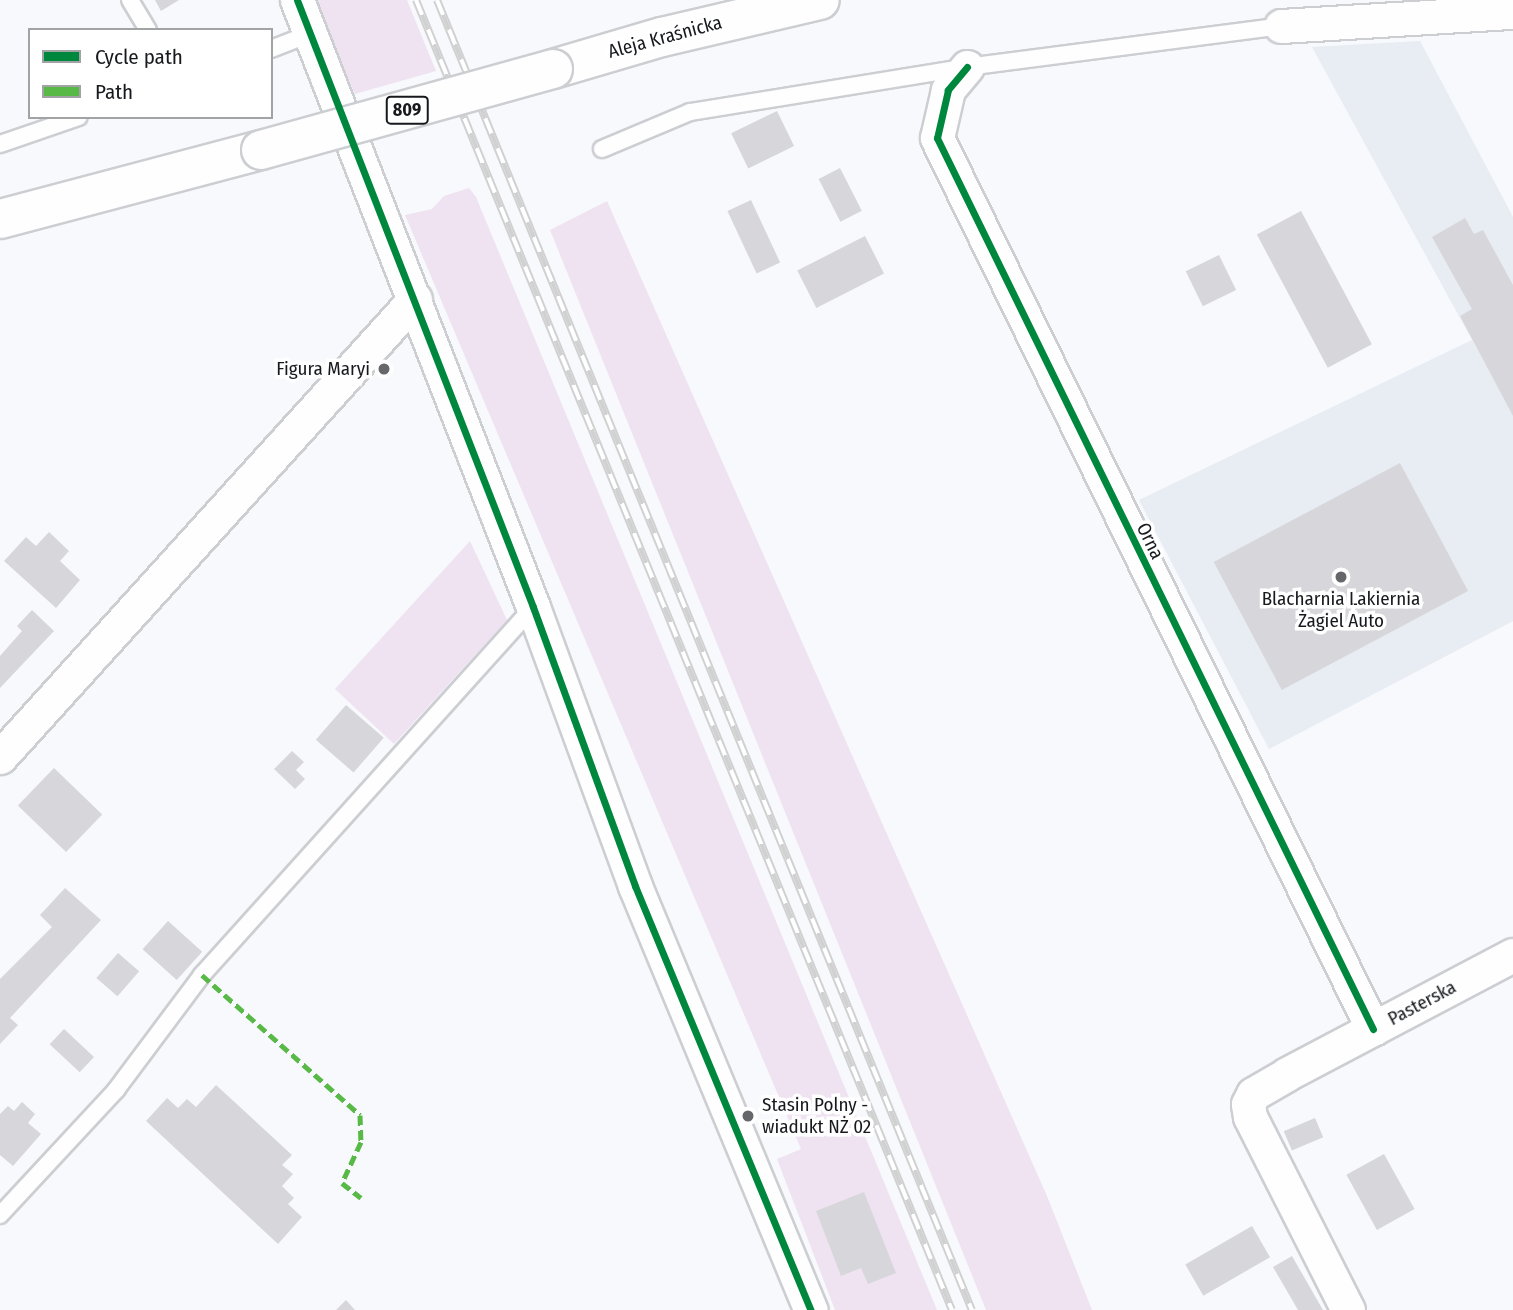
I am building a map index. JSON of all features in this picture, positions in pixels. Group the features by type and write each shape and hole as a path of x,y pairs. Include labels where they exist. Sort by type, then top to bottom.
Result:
{"main road":[{"name":"Aleja Kraśnicka","path":"0,219 261,150 662,37 820,0"}],"street":[{"path":"297,0 533,607 635,886 811,1310"},
{"path":"1281,26 1513,12"},
{"name":"Orna","path":"967,67 948,90 937,138 1373,1029"},
{"path":"0,757 415,299"},
{"name":"Pasterska","path":"1348,1310 1250,1117 1248,1104 1254,1094 1513,955"}],"lane":[{"path":"130,0 147,28"},
{"path":"602,149 690,112 967,67 1281,26"},
{"path":"273,48 312,33"},
{"path":"0,144 73,119"},
{"path":"0,1215 116,1090 202,975 533,607"}],"shaded area":[{"path":"314,0 407,0 436,71 355,94"},
{"path":"1420,41 1513,217 1513,621 1269,749 1139,500 1472,340 1312,47"},
{"path":"469,188 476,197 937,1310 835,1310 777,1159 801,1149 405,215 432,209 444,196"},
{"path":"607,201 1047,1196 1092,1310 986,1310 550,230"},
{"path":"470,541 507,620 394,744 335,689"}],"building":[{"path":"155,0 179,0 161,11"},
{"path":"777,111 794,146 748,168 731,133"},
{"path":"840,168 862,211 840,222 819,179"},
{"path":"751,200 780,263 757,274 727,211"},
{"path":"1301,211 1372,344 1328,368 1257,234"},
{"path":"1465,218 1474,234 1483,230 1513,285 1513,416 1460,316 1472,309 1432,237"},
{"path":"865,236 884,273 816,308 797,271"},
{"path":"1219,255 1236,290 1203,306 1186,271"},
{"name":"Blacharnia Lakiernia Żagiel Auto","path":"1400,463 1468,591 1282,690 1214,562"},
{"path":"49,532 69,551 60,561 80,580 56,608 4,561 26,537 36,546"},
{"path":"32,610 54,631 0,688 0,656 22,631 17,626"},
{"path":"346,705 384,738 354,773 316,740"},
{"path":"292,751 304,762 296,770 305,779 295,789 274,769"},
{"path":"54,768 102,815 66,852 18,805"},
{"path":"65,888 101,920 10,1018 18,1025 0,1044 0,979 52,927 40,915"},
{"path":"168,921 202,952 177,980 143,949"},
{"path":"118,953 139,971 117,996 96,978"},
{"path":"64,1029 94,1057 80,1072 50,1044"},
{"path":"216,1085 292,1155 282,1165 293,1174 282,1186 294,1198 288,1204 302,1217 278,1244 146,1121 167,1098 178,1108 187,1099 196,1107"},
{"path":"22,1102 35,1114 28,1123 41,1134 13,1166 0,1155 0,1114 8,1106 14,1111"},
{"path":"1315,1118 1323,1137 1292,1151 1284,1131"},
{"path":"1384,1154 1415,1209 1377,1230 1346,1175"},
{"path":"864,1192 896,1273 868,1284 861,1268 841,1276 816,1211"},
{"path":"1252,1226 1270,1257 1203,1296 1185,1264"},
{"path":"1292,1256 1323,1310 1298,1310 1273,1267"},
{"path":"346,1300 355,1310 336,1310"}],"railway":[{"path":"416,0 952,1310"},
{"path":"437,0 972,1310"}],"marked path":[{"path":"202,975 360,1115 361,1142 342,1183 361,1198"}],"cycle path":[{"path":"297,0 533,607 635,886 811,1310"},
{"path":"967,67 948,90 937,138 1373,1029"}],"place":[{"name":"Figura Maryi","path":"384,369"},
{"name":"Blacharnia Lakiernia Żagiel Auto","path":"1341,577"},
{"name":"Stasin Polny - wiadukt NŻ 02","path":"748,1116"}]}
